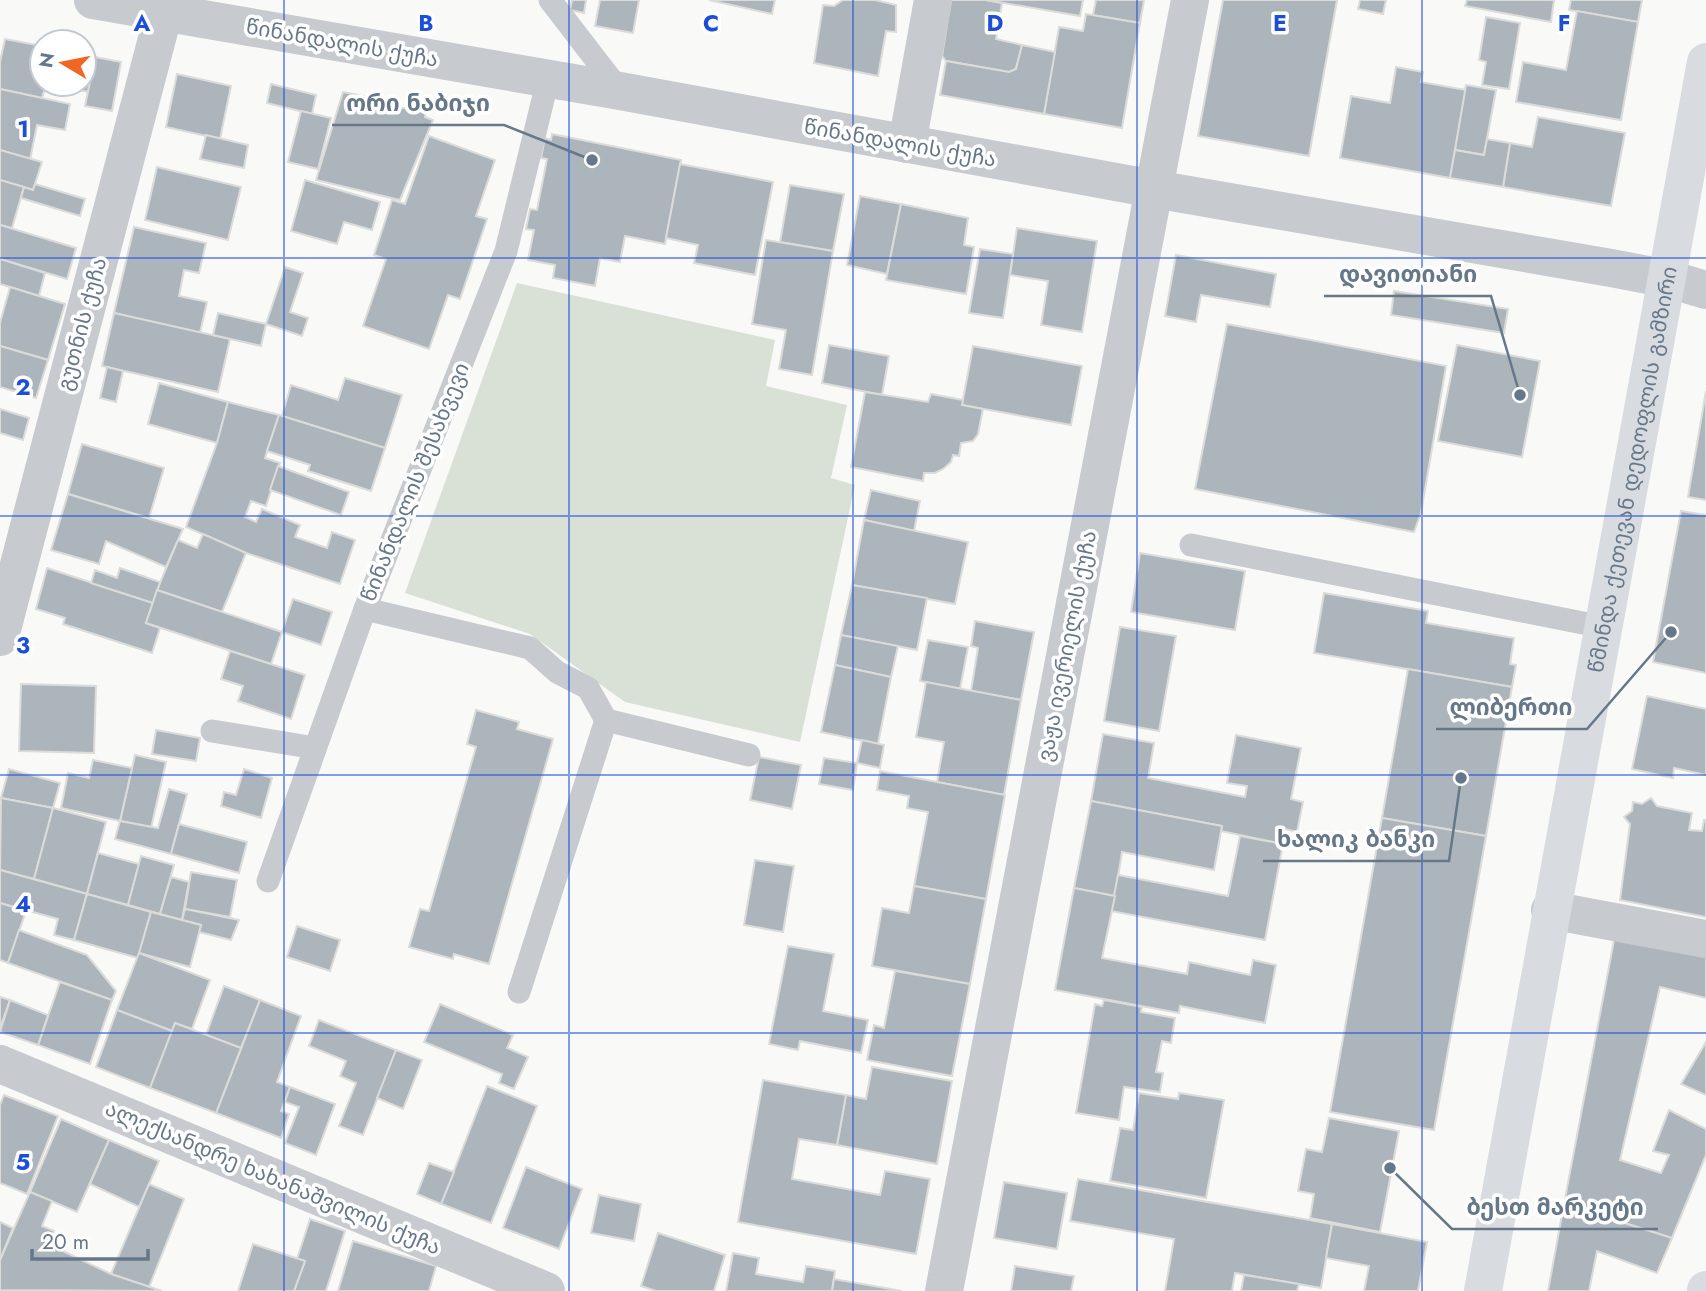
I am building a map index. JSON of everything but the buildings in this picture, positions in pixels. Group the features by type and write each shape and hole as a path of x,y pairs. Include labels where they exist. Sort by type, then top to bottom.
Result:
{"main road":[{"name":"წმინდა ქეთევან დედოფლის გამზირი","path":"1483,1291 1550,910 1669,279 1706,62"}],"street":[{"name":"წინანდალის ქუჩა","path":"93,0 620,91 1154,189 1669,279 1706,290"},
{"path":"907,144 933,0"},
{"name":"ვაჟა ივერიელის ქუჩა","path":"944,1291 1190,0"},
{"name":"გუთნის ქუჩა","path":"0,637 164,12"},
{"path":"1550,910 1706,939"},
{"name":"ალექსანდრე ხახანაშვილის ქუჩა","path":"0,1064 546,1291"}],"lane":[{"path":"550,0 620,91"},
{"name":"წინანდალის შესახვევი","path":"268,881 365,609 506,251 548,79"},
{"path":"1191,545 1604,627"},
{"path":"365,609 530,649 557,672 589,688 606,719 519,992"},
{"path":"606,719 749,755"},
{"path":"212,731 315,748"}],"shaded area":[{"path":"517,283 775,340 766,386 847,405 831,478 855,485 800,742 625,702 530,634 405,593"}],"place":[{"name":"ორი ნაბიჯი","path":"592,160"},
{"name":"დავითიანი","path":"1520,395"},
{"name":"ლიბერთი","path":"1671,632"},
{"name":"ხალიკ ბანკი","path":"1461,778"},
{"name":"ბესთ მარკეტი","path":"1390,1168"}]}
